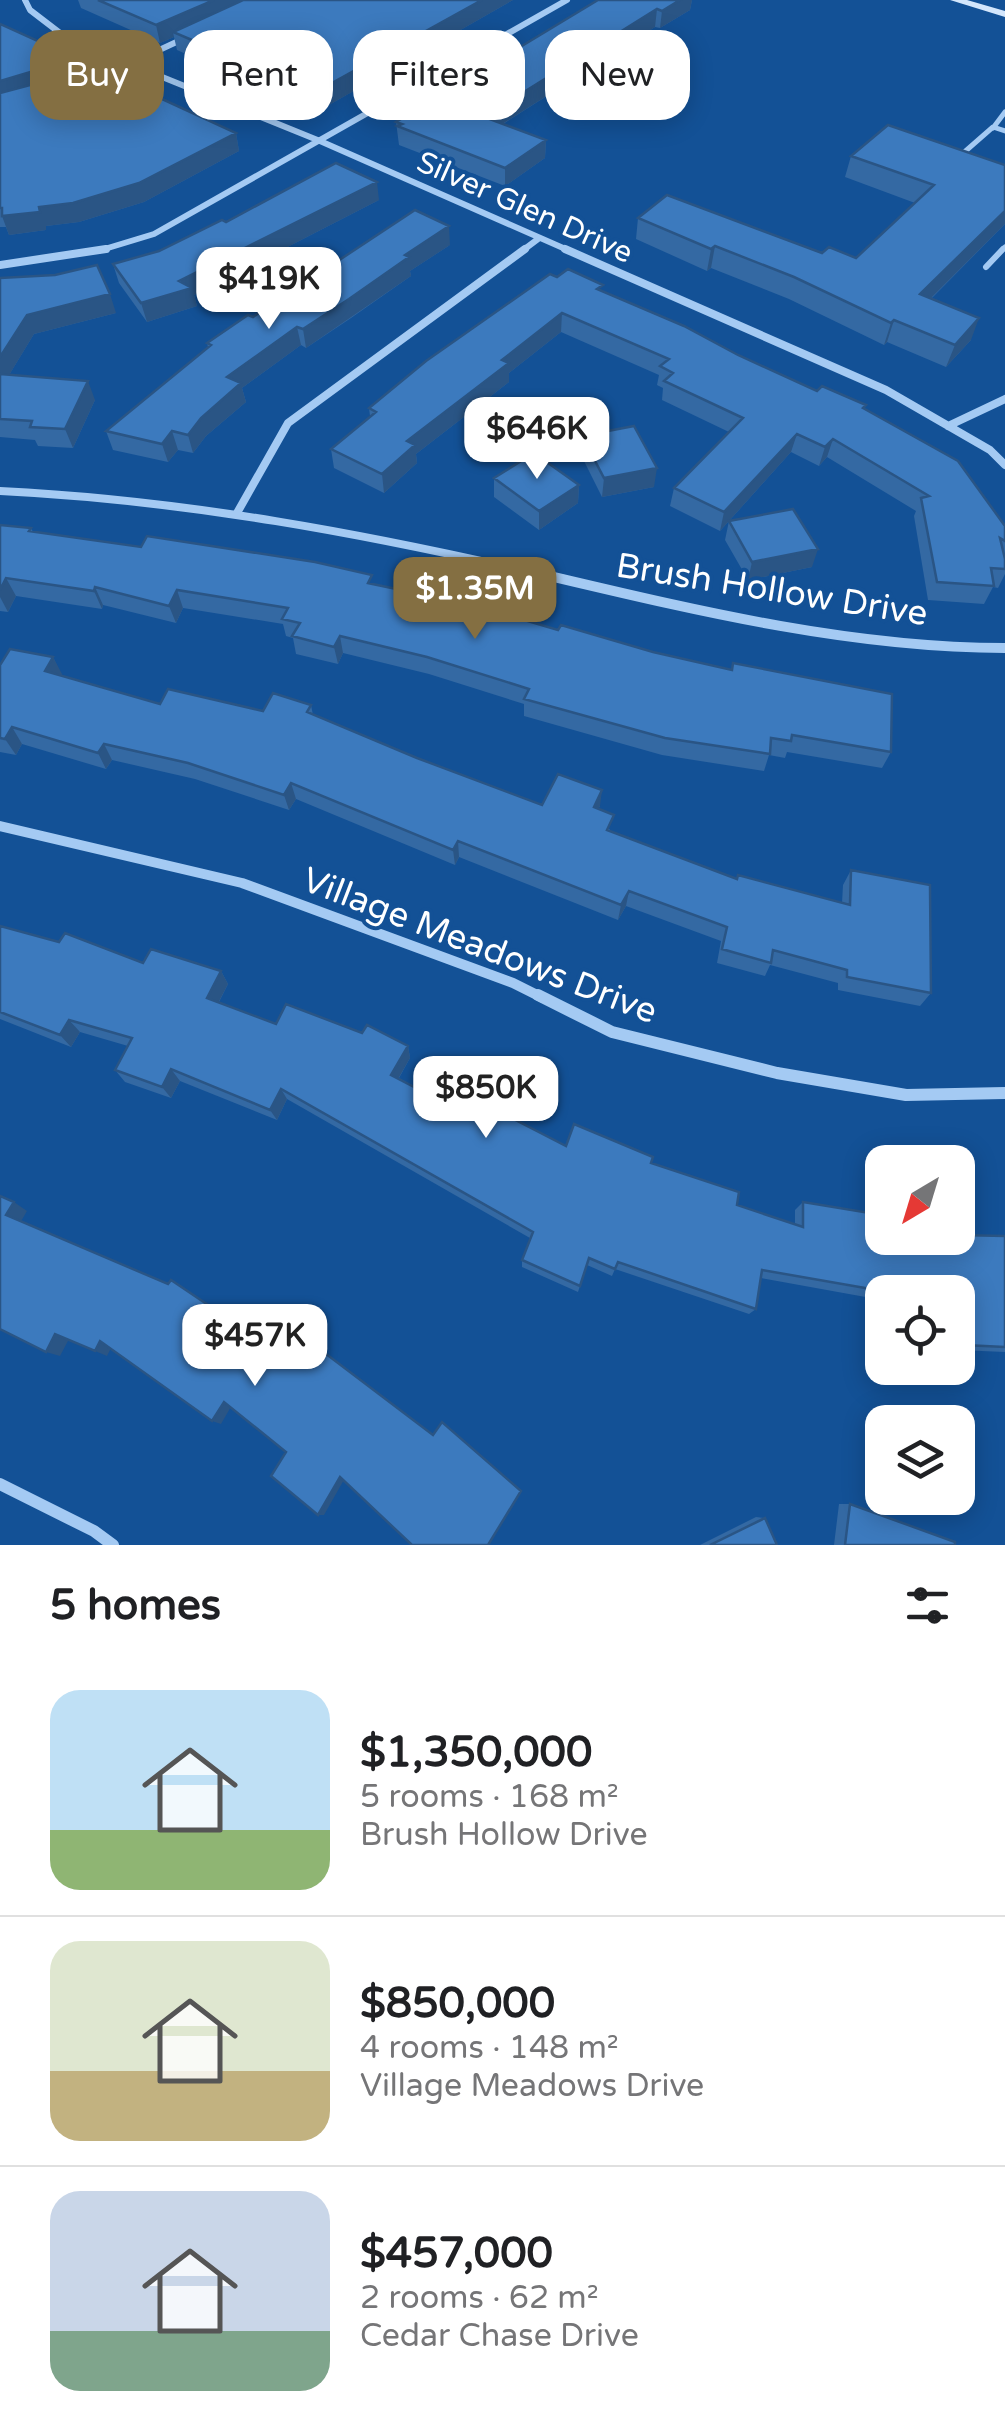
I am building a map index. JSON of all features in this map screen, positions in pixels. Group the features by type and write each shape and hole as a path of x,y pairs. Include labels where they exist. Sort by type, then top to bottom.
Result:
{"main road":[{"path":"955,0 1005,14"}],"street":[{"name":"Silver Glen Drive","path":"24,0 30,10 56,30"},
{"path":"0,265 89,254 154,234 567,0"},
{"name":"Silver Glen Drive","path":"164,77 320,141 886,390 990,450 1005,465"},
{"path":"236,514 288,423 538,239"},
{"path":"948,426 1005,399"},
{"name":"Brush Hollow Drive","path":"0,491 97,494 236,514 349,532 615,593 847,636 1005,648"},
{"name":"Village Meadows Drive","path":"0,826 242,883 513,982 612,1032 777,1073 906,1095 1005,1094"},
{"path":"0,1484 94,1531 113,1545"}],"lane":[{"path":"948,166 993,128 1005,112"},
{"path":"993,128 1005,131"},
{"path":"986,267 1005,247"}],"building":[{"path":"98,0 214,0 156,25"},
{"path":"243,0 482,0 428,30 353,30 353,71 333,82 333,30 184,30 184,37 173,32"},
{"path":"598,0 680,0 623,30 548,30"},
{"path":"0,24 30,37 30,72 0,81"},
{"path":"545,32 545,79 525,91 525,44"},
{"path":"30,85 30,120 164,120 164,100 184,109 184,120 208,120 236,133 139,183 73,203 39,207 40,212 2,216 0,93"},
{"path":"492,120 546,140 505,168 397,126 402,124 396,122"},
{"path":"888,125 1005,165 1005,211 920,294 979,318 955,345 894,320 891,323 794,277 715,246 711,249 638,218 667,195 822,253 829,247 856,258 934,185 851,156"},
{"path":"336,163 377,182 179,281 192,288 141,303 113,264 159,251 222,220 226,222"},
{"path":"415,210 449,226 349,299 303,329 297,327 227,377 241,383 201,418 188,435 172,431 162,444 106,431 211,345 207,343"},
{"path":"97,265 110,294 27,315 0,357 0,278 55,275"},
{"path":"568,269 603,285 597,289 684,326 738,355 817,391 822,386 866,405 863,408 958,461 1005,526 1005,541 1000,538 1005,569 991,568 994,586 937,582 921,498 929,496 833,439 825,447 797,434 724,512 674,488 743,418 664,381 673,373 660,366 669,359 562,313 502,360 509,363 407,441 415,445 382,474 331,449 376,412 369,408 426,361 550,274 557,277"},
{"path":"0,374 88,381 65,429 30,427 32,421 0,419"},
{"path":"634,426 657,468 604,478 582,436"},
{"path":"534,453 579,485 539,511 494,478"},
{"path":"793,509 818,549 752,562 729,521"},
{"path":"0,525 141,547 147,536 315,562 372,575 368,583 473,605 558,630 561,625 653,652 732,670 733,663 892,694 891,752 792,735 791,741 771,738 770,754 665,738 524,699 529,689 427,657 340,636 334,647 292,636 300,623 282,619 288,608 177,590 169,606 95,587 94,591 6,578 0,590"},
{"path":"10,649 53,657 45,671 160,704 168,689 263,711 273,693 311,705 307,712 417,758 542,805 558,774 602,790 594,807 614,815 607,830 737,879 738,875 850,905 851,870 930,885 931,993 847,977 847,970 773,950 771,963 722,949 727,927 629,891 621,905 458,841 453,850 291,783 284,795 188,763 104,744 98,753 12,727 5,739 0,738 0,665"},
{"path":"0,926 59,942 65,933 143,963 151,949 221,971 207,998 276,1024 286,1004 362,1033 367,1025 408,1046 391,1075 451,1106 467,1079 512,1104 506,1115 566,1146 574,1124 653,1157 651,1163 739,1192 737,1205 803,1227 803,1202 865,1212 865,1255 975,1255 975,1235 1005,1236 1005,1347 975,1346 975,1275 865,1275 865,1288 762,1270 756,1309 618,1262 615,1269 589,1258 580,1286 522,1260 533,1232 281,1089 270,1110 171,1069 162,1087 115,1070 132,1038 69,1020 60,1035 0,1012"},
{"path":"0,1196 14,1202 6,1215 168,1284 171,1280 294,1363 309,1341 433,1435 442,1422 521,1491 488,1545 412,1545 340,1477 318,1515 271,1476 286,1452 224,1402 212,1421 100,1341 95,1351 55,1334 46,1352 0,1329"},
{"path":"850,1504 865,1509 865,1515 880,1515 955,1542 955,1545 845,1545"},
{"path":"765,1518 777,1545 710,1545"}]}
